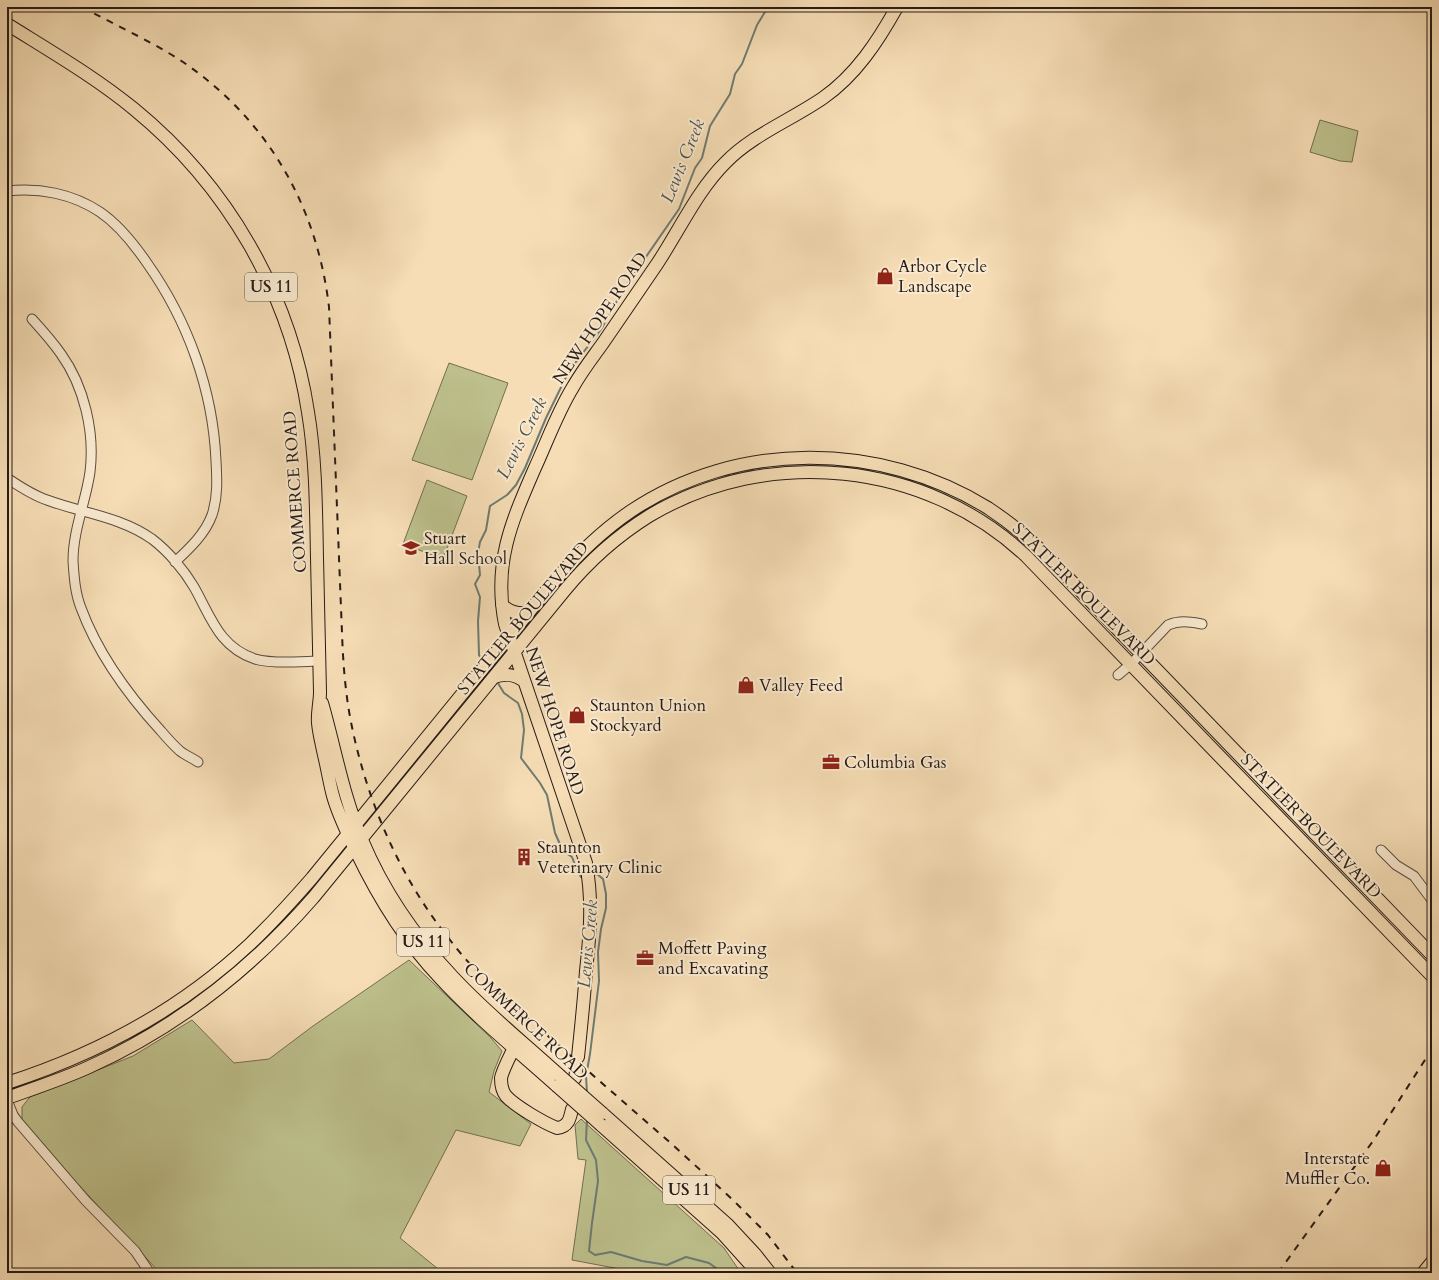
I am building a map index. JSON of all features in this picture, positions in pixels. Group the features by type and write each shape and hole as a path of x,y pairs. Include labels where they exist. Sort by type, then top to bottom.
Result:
{"main road":[{"name":"NEW HOPE ROAD","path":"575,1078 578,1061 591,921 591,900 588,875 511,656 509,636 505,624 502,605 501,586 502,565 506,543 513,520 565,401 577,379 658,263 702,192 722,166 740,149 814,103 842,82 875,44 897,7"},
{"name":"COMMERCE ROAD","path":"7,24 108,89 170,141 201,175 225,205 253,250 280,307 296,353 311,433 316,521 320,696 318,722 320,736 332,793 348,834 358,844"},
{"name":"STATLER BOULEVARD","path":"7,1083 89,1052 152,1018 201,985 240,953 267,928 298,894 560,575 585,548 619,520 657,496 702,476 744,464 791,458 837,458 877,464 912,473 952,489 989,509 1015,528 1039,548 1432,955"},
{"name":"STATLER BOULEVARD","path":"7,1099 74,1074 113,1056 155,1032 204,1000 252,961 282,932 313,898 565,590 586,566 612,542 650,516 692,495 732,482 780,473 819,472 861,475 901,484 936,497 979,519 1000,533 1026,556 1432,976"},
{"path":"502,605 513,612 520,614 528,613"},
{"path":"494,677 502,674 518,678"},
{"name":"COMMERCE ROAD","path":"320,696 340,774 356,824 358,844 382,901 419,953 441,979 460,998 516,1043 601,1119 722,1233 758,1273"},
{"path":"516,1043 501,1079 501,1086 506,1095 518,1105 557,1128 568,1124 572,1109"},
{"name":"COMMERCE ROAD","path":"601,1119 728,1225 755,1254 770,1273"},
{"path":"1422,1273 1432,1262"}],"street":[{"path":"7,191 26,190 54,193 80,201 100,212 122,232 140,253 154,273 180,317 202,373 209,402 216,452 218,487 212,514 208,524 201,535 175,562"},
{"path":"32,320 62,355 80,390 89,427 91,448 90,471 74,543 73,559 76,592 81,607 100,648 141,707 180,752 198,762"},
{"path":"7,478 25,490 45,500 102,516 130,527 152,539 175,562 194,587 214,626 227,643 236,649 255,659 266,661 318,661"},
{"path":"1118,675 1131,664 1168,626 1176,622 1202,624"},
{"path":"1381,850 1396,865 1414,876 1432,900"},
{"path":"7,1099 13,1115 18,1122 86,1201 135,1251 150,1273"}],"green space":[{"path":"1320,120 1358,131 1352,162 1340,161 1310,152"},
{"path":"449,363 508,383 472,480 412,460"},
{"path":"427,480 467,496 443,559 403,544"},
{"path":"409,960 491,1038 502,1051 494,1071 489,1092 531,1124 520,1146 456,1130 400,1238 443,1273 160,1273 77,1183 22,1119 22,1107 30,1097 133,1056 192,1020 234,1063 269,1059 313,1026"},
{"path":"581,1119 724,1248 741,1273 641,1273 572,1260 586,1160 578,1159 575,1125"}],"waterway":[{"name":"Lewis Creek","path":"483,662 479,655 478,621 480,597 475,584 480,575 478,553 480,542 486,530 490,506 507,495 516,485 569,371 602,328 630,280 679,209 695,168 702,158 710,126 730,94 735,74 742,64 757,25 768,7"},
{"name":"Lewis Creek","path":"496,680 504,693 518,703 522,714 524,730 521,758 547,795 555,833 563,851 572,857 581,877 583,877"},
{"name":"Lewis Creek","path":"587,1093 586,1076 599,981 598,952 606,908 606,894 603,879 597,874 591,875"},
{"name":"Lewis Creek","path":"587,1120 586,1140 596,1160 598,1181 589,1251 595,1255 611,1252 642,1261 667,1265 686,1257 709,1263 723,1273"}],"railway":[{"path":"82,7 171,54 213,85 240,111 263,138 283,168 300,200 313,234 323,270 329,307 342,644 348,706 365,777 375,806 386,835 415,890 432,916 463,957 509,1002 674,1146 733,1200 768,1235 797,1273"},
{"path":"1278,1273 1373,1141 1432,1049"}],"place":[{"name":"Arbor Cycle Landscape","path":"885,276"},
{"name":"Stuart Hall School","path":"411,548"},
{"name":"Valley Feed","path":"746,685"},
{"name":"Staunton Union Stockyard","path":"577,715"},
{"name":"Columbia Gas","path":"831,762"},
{"name":"Staunton Veterinary Clinic","path":"524,857"},
{"name":"Moffett Paving and Excavating","path":"645,958"},
{"name":"Interstate Muffler Co.","path":"1383,1168"}]}
